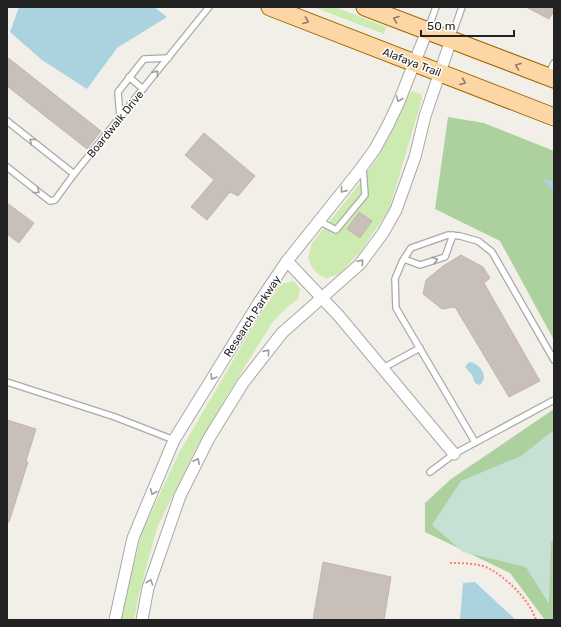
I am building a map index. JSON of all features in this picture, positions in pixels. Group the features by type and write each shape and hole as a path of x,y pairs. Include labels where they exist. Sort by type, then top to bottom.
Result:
{"main road":[{"name":"Alafaya Trail","path":"270,7 554,117"},
{"path":"365,7 451,40 552,73"}],"street":[{"name":"Research Parkway","path":"115,620 133,538 174,440 252,313 287,261 374,149 388,125 427,31"},
{"path":"142,620 148,588 180,496 209,438 243,383 282,333 360,264 383,233 396,210 415,157 425,116 451,40"},
{"path":"287,261 323,297 454,454"}],"lane":[{"name":"Boardwalk Drive","path":"7,167 50,201 56,200 74,174 209,7"},
{"path":"427,31 436,7"},
{"path":"451,40 462,7"},
{"path":"120,118 118,92 144,59 168,58"},
{"path":"129,78 143,89"},
{"path":"7,121 74,174"},
{"path":"318,221 336,230 365,195 363,165"},
{"path":"475,442 396,308 395,279 404,258 411,248 448,235 460,236 478,241 492,252 554,360"},
{"path":"404,258 420,265 445,257 453,235"},
{"path":"383,368 420,348"},
{"path":"7,382 115,417 174,440"},
{"path":"430,472 454,454 554,400"}],"path":[{"path":"450,563 465,563 489,568 511,585 532,610 536,620"}],"green space":[{"path":"313,7 335,7 386,27 384,34"},
{"path":"412,91 421,94 422,99 389,210 360,252 339,274 327,278 323,277 315,271 308,258 312,243 353,192 380,154"},
{"path":"448,117 484,123 554,151 554,340 500,241 435,209"},
{"path":"294,281 300,289 298,299 286,308 272,323 195,450 157,528 138,598 134,620 122,620 121,614 142,532 179,453 259,316 281,284"},
{"path":"554,409 554,620 545,620 510,573 425,532 425,503 451,479"},
{"path":"554,430 554,539 551,543 549,604 526,567 463,552 432,525 461,481 521,456"}],"water":[{"path":"19,7 154,7 167,17 117,48 87,89 42,60 10,32"},
{"path":"542,178 554,182 554,192"},
{"path":"471,362 481,368 483,372 484,378 480,385 475,383 472,375 465,367"},
{"path":"475,582 516,620 460,620 463,583"}],"building":[{"path":"526,7 554,7 554,11 549,19"},
{"path":"7,57 101,131 87,149 7,86"},
{"path":"204,133 255,176 238,196 230,192 207,220 191,207 214,180 185,155"},
{"path":"7,203 34,223 19,243 7,234"},
{"path":"359,212 372,221 360,238 347,229"},
{"path":"461,255 483,267 490,278 484,283 540,381 509,397 455,307 442,309 423,294 426,280 443,266"},
{"path":"7,420 36,429 26,461 28,462 9,522 7,522"},
{"path":"323,562 391,577 384,620 313,620"}]}
